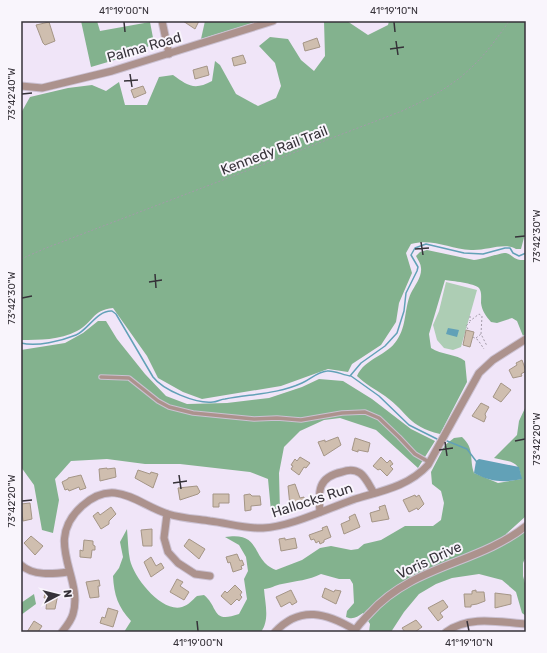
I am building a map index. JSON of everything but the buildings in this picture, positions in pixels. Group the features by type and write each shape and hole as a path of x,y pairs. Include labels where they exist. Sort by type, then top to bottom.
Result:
{"street":[{"path":"162,21 169,54"},
{"name":"Palma Road","path":"21,86 32,89 42,88 169,54 273,21"},
{"name":"Hallocks Run","path":"62,632 70,621 74,609 72,586 64,550 67,527 74,514 88,501 99,496 109,494 124,494 168,514 264,528 320,512 406,482 420,473 429,462 479,373 492,360 526,339"},
{"path":"320,512 318,497 320,488 325,479 332,474 353,470 358,472 374,493"},
{"path":"168,514 164,538 168,552 178,563 195,574 210,576"},
{"name":"Voris Drive","path":"355,631 378,603 403,584 504,541 526,526"},
{"path":"21,565 28,569 46,574 68,572"},
{"path":"275,632 293,619 316,614 332,617 355,631"},
{"path":"446,632 456,625 470,621 526,624"}],"lane":[{"path":"102,377 129,378 158,402 169,407 193,413 254,419 277,418 301,420 342,413 365,412 379,418 415,454 429,462"}],"path":[{"name":"Kennedy Rail Trail","path":"21,259 432,98 456,83 477,63 495,42 509,21"},
{"path":"468,330 466,326 470,321 475,316 481,314 481,334 487,346"},
{"path":"470,316 470,321"},
{"path":"476,338 481,334"},
{"path":"473,337 476,338 484,349"}],"green space":[{"path":"81,21 97,21 100,31 150,22 154,43 135,54 91,67"},
{"path":"205,21 253,21 253,23 201,39"},
{"path":"324,21 347,21 368,35 388,25 389,21 526,21 526,230 521,249 506,246 471,250 426,242 411,244 406,253 412,273 399,303 396,322 381,345 352,364 348,372 328,369 281,386 202,399 183,392 158,378 147,356 113,308 101,311 82,328 70,334 49,339 21,340 21,113 30,97 68,88 92,85 106,91 119,82 125,105 147,105 159,77 173,75 182,82 191,86 200,86 212,81 215,61 220,65 236,94 258,106 276,98 281,86 275,63 259,46 270,37 288,39 301,60 314,71 325,56"},
{"path":"427,250 474,260 506,253 516,259 526,260 526,334 523,336 517,321 512,318 497,323 491,322 482,308 481,293 479,288 468,284 445,280 429,334 431,348 439,352 458,357 465,361 467,382 440,434 429,431 414,423 393,402 357,376 365,365 388,350 400,335 407,305 421,271 421,266 416,256 420,252"},
{"path":"446,282 477,290 461,347 453,350 444,348 437,340 433,325 439,311"},
{"path":"98,321 106,321 117,339 145,374 166,396 187,404 227,403 269,398 302,387 319,379 343,381 372,399 411,429 435,441 418,468 376,430 340,418 324,420 300,431 284,447 279,473 280,513 271,511 268,479 250,472 180,464 145,464 107,459 71,461 55,479 59,500 53,533 42,530 34,485 21,467 21,350 65,343 83,333"},
{"path":"526,406 526,516 506,534 526,530 526,556 523,563 523,576 526,587 526,616 522,613 516,592 502,580 479,574 452,578 436,584 419,594 404,612 391,632 369,632 370,624 363,613 353,618 346,617 347,611 354,603 353,584 350,579 339,579 321,574 307,579 264,589 266,617 264,627 261,632 124,632 131,621 120,606 114,589 113,576 119,568 123,557 120,542 127,529 129,557 133,567 143,584 158,600 166,605 182,607 189,604 197,596 204,595 220,616 230,617 239,614 247,599 244,579 248,571 246,557 239,545 225,537 237,536 245,538 251,542 262,560 276,570 302,560 320,548 331,546 351,550 358,549 364,544 381,540 405,526 433,526 441,520 444,503 441,491 432,484 431,472 445,445 454,438 462,437 469,446 474,473 498,483 521,479 519,468 516,465 509,461 494,458 517,435 519,421"},
{"path":"34,594 36,604 21,615 21,603"}],"water":[{"path":"448,328 459,330 457,337 446,334"},
{"path":"479,459 519,467 522,479 497,481 480,476 474,473 476,461"}],"waterway":[{"path":"21,343 41,344 76,335 85,329 97,317 112,311 116,314 153,377 164,387 180,395 206,402 274,392 293,387 317,374 327,371 333,371 350,376 361,363 385,346 397,333 404,311 406,293 417,271 418,267 411,255 415,248 426,244 464,253 483,254 505,248 510,248 513,253 519,256 526,253"},
{"path":"351,376 379,396 409,425 437,439"},
{"path":"447,441 467,449 476,461"}]}
